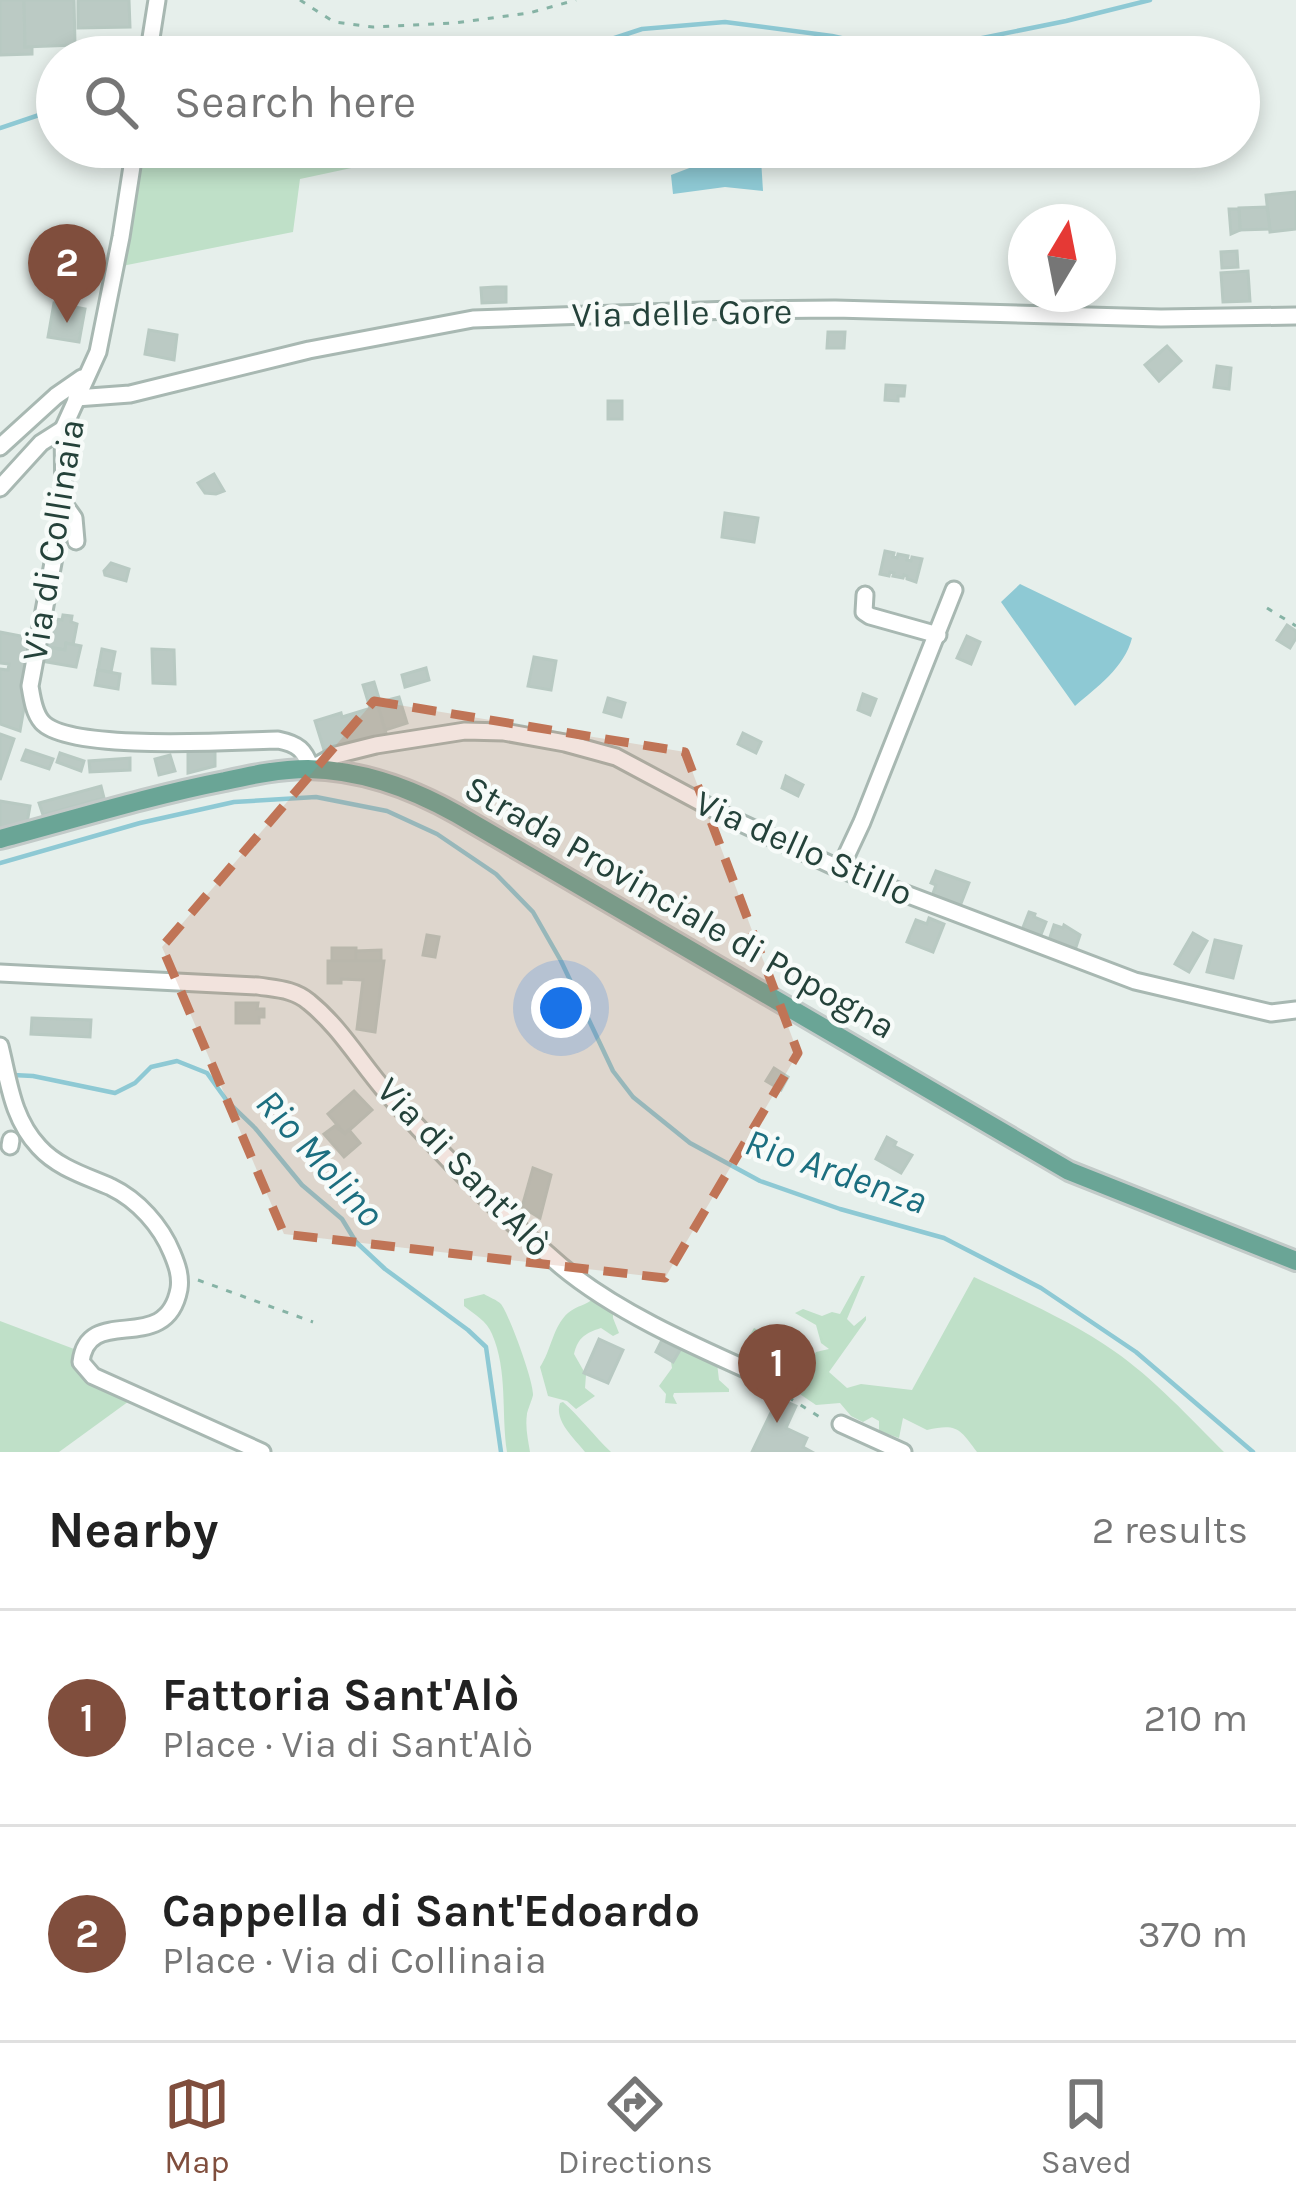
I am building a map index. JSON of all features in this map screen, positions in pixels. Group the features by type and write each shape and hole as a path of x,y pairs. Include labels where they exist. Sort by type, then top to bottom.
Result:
{"main road":[{"name":"Strada Provinciale di Popogna","path":"0,839 188,788 285,770 364,776 426,797 1070,1171 1296,1261"}],"street":[{"path":"151,36 158,0"},
{"name":"Via di Collinaia","path":"131,168 98,352 76,398 68,441 64,504 30,686 38,716 51,729 89,740 278,740 305,751 311,769"},
{"name":"Via delle Gore","path":"76,398 130,394 309,350 473,319 835,309 1161,318 1296,316"},
{"path":"0,447 85,376"},
{"path":"0,488 41,443 68,441"},
{"path":"64,504 74,518 76,541"},
{"path":"840,869 954,590"},
{"path":"866,595 864,612 870,616 938,634"},
{"name":"Via dello Stillo","path":"311,769 336,755 465,730 544,739 616,758 840,869 1135,981 1271,1013 1296,1010"},
{"name":"Via di Sant'Alò","path":"0,973 296,992 335,1028 434,1142 566,1269 615,1304 777,1383"},
{"path":"2,1052 14,1106 37,1146 65,1167 117,1190 138,1205 167,1242 179,1273 175,1301 165,1315 142,1329 108,1330 93,1336 83,1346 81,1362 93,1376 262,1452"},
{"path":"841,1424 903,1452"}],"path":[{"path":"300,0 334,22 373,27 529,13 576,0"},
{"path":"1267,608 1296,626"},
{"path":"179,1273 313,1322"},
{"path":"777,1383 774,1388 838,1429 841,1424"}],"highlighted area":[{"path":"374,701 685,752 798,1053 665,1278 284,1234 162,947"}],"green space":[{"path":"137,168 351,168 300,179 293,232 122,266"},
{"path":"865,1276 847,1319 854,1326 866,1316 866,1320 829,1372 847,1388 861,1384 912,1390 974,1277 1114,1351 1224,1452 977,1452 957,1430 927,1430 903,1418 899,1438 879,1431 879,1421 872,1417 863,1422 840,1403 816,1405 736,1359 754,1328 813,1357 829,1349 821,1343 816,1325 795,1313 803,1309 822,1316 840,1314"},
{"path":"484,1294 505,1310 530,1377 533,1395 526,1424 530,1452 507,1452 497,1348 487,1325 464,1306 464,1299"},
{"path":"595,1297 613,1306 619,1333 613,1336 601,1328 578,1343 574,1354 586,1375 585,1388 595,1396 576,1409 548,1396 540,1367 563,1318"},
{"path":"0,1321 82,1352 81,1362 136,1396 59,1452 0,1452"},
{"path":"683,1346 717,1363 719,1380 729,1392 674,1393 677,1404 665,1403 666,1394 659,1386 672,1368 674,1348"},
{"path":"563,1402 611,1452 585,1452 562,1423 559,1410"}],"water":[{"path":"689,168 762,168 763,191 725,187 673,194 671,175"},
{"path":"1020,584 1132,638 1116,668 1075,706 1001,602"}],"building":[{"path":"0,0 24,0 25,47 32,46 32,54 0,55"},
{"path":"24,0 74,0 75,36 36,36 36,47 25,47"},
{"path":"78,0 129,0 130,27 78,28"},
{"path":"1296,192 1296,229 1270,232 1266,195"},
{"path":"1267,207 1270,229 1240,230 1239,208"},
{"path":"1229,209 1239,209 1240,230 1231,234"},
{"path":"1237,251 1238,267 1222,268 1221,252"},
{"path":"1248,271 1250,301 1223,302 1221,273"},
{"path":"506,287 506,302 482,303 481,288"},
{"path":"54,303 85,309 79,342 48,337"},
{"path":"149,330 177,335 174,360 145,354"},
{"path":"828,332 845,332 844,348 827,348"},
{"path":"1167,346 1181,361 1159,381 1145,365"},
{"path":"1217,366 1231,368 1229,389 1214,387"},
{"path":"886,385 905,386 904,396 898,396 898,401 885,400"},
{"path":"608,401 622,401 622,419 608,419"},
{"path":"214,474 224,491 205,493 198,483"},
{"path":"725,513 758,518 754,542 722,537"},
{"path":"885,551 897,558 898,554 911,561 912,557 922,559 916,582 904,575 880,574"},
{"path":"111,563 129,569 126,581 105,575"},
{"path":"63,615 72,616 71,622 77,624 73,645 66,643 65,650 43,646 49,618 62,620"},
{"path":"1287,625 1296,631 1290,648 1277,640"},
{"path":"0,632 36,639 20,731 0,724 0,669 8,670 9,664 0,663"},
{"path":"967,636 980,642 971,664 957,658"},
{"path":"66,643 81,646 76,667 41,661 43,646 65,650"},
{"path":"102,649 115,652 111,672 98,670"},
{"path":"152,649 174,650 175,684 153,683"},
{"path":"534,657 556,661 551,690 528,686"},
{"path":"426,668 429,680 405,687 402,675"},
{"path":"98,670 120,674 118,689 95,685"},
{"path":"374,682 381,705 370,708 363,685"},
{"path":"863,694 876,699 870,715 858,710"},
{"path":"399,697 407,723 385,730 378,706"},
{"path":"608,698 625,703 621,717 604,712"},
{"path":"378,706 386,733 325,753 315,721"},
{"path":"743,733 761,742 756,753 738,744"},
{"path":"0,734 14,739 0,780"},
{"path":"215,747 215,766 188,773 188,748"},
{"path":"26,750 53,759 49,769 22,760"},
{"path":"60,753 84,761 81,771 57,762"},
{"path":"170,755 175,771 159,775 155,759"},
{"path":"130,758 130,770 90,772 89,761"},
{"path":"786,776 803,785 798,796 782,788"},
{"path":"101,786 104,798 43,815 39,803"},
{"path":"0,801 30,806 27,823 0,832"},
{"path":"936,871 969,883 960,906 932,896"},
{"path":"1029,912 1046,922 1040,937 1022,930"},
{"path":"929,918 944,924 933,952 907,942 916,920 927,924"},
{"path":"1054,925 1080,935 1075,950 1049,940"},
{"path":"1193,933 1207,941 1189,972 1175,964"},
{"path":"427,935 439,937 435,957 423,955"},
{"path":"1215,940 1241,946 1233,978 1207,972"},
{"path":"332,948 356,948 356,961 332,961"},
{"path":"381,950 381,961 356,961 356,951"},
{"path":"328,961 384,961 375,1032 357,1029 363,980 328,983"},
{"path":"236,1003 258,1003 264,1017 259,1017 259,1023 236,1023"},
{"path":"32,1018 91,1020 90,1037 31,1034"},
{"path":"774,1068 788,1077 781,1090 766,1081"},
{"path":"354,1091 372,1110 345,1134 328,1114"},
{"path":"335,1126 345,1134 349,1130 360,1143 344,1157 324,1134"},
{"path":"887,1137 912,1155 901,1173 876,1159"},
{"path":"533,1168 551,1175 540,1218 522,1207"},
{"path":"599,1339 623,1350 608,1383 584,1373"},
{"path":"662,1340 680,1350 673,1362 656,1352"},
{"path":"778,1398 796,1406 786,1428 807,1438 803,1447 812,1452 752,1452"}],"waterway":[{"path":"992,36 1150,0"},
{"path":"621,36 642,29 725,22 832,36"},
{"path":"0,128 36,116"},
{"name":"Rio Ardenza","path":"0,863 234,802 316,797 387,811 437,834 496,874 533,912 613,1071 633,1097 690,1143 760,1181 944,1238 1041,1288 1136,1352 1253,1452"},
{"name":"Rio Molino","path":"13,1075 115,1093 135,1083 151,1067 177,1061 207,1073 302,1185 342,1219 356,1242 486,1347 501,1452"}],"place":[{"name":"Cappella di Sant'Edoardo","path":"67,323"},
{"name":"Fattoria Sant'Alò","path":"777,1423"}]}
